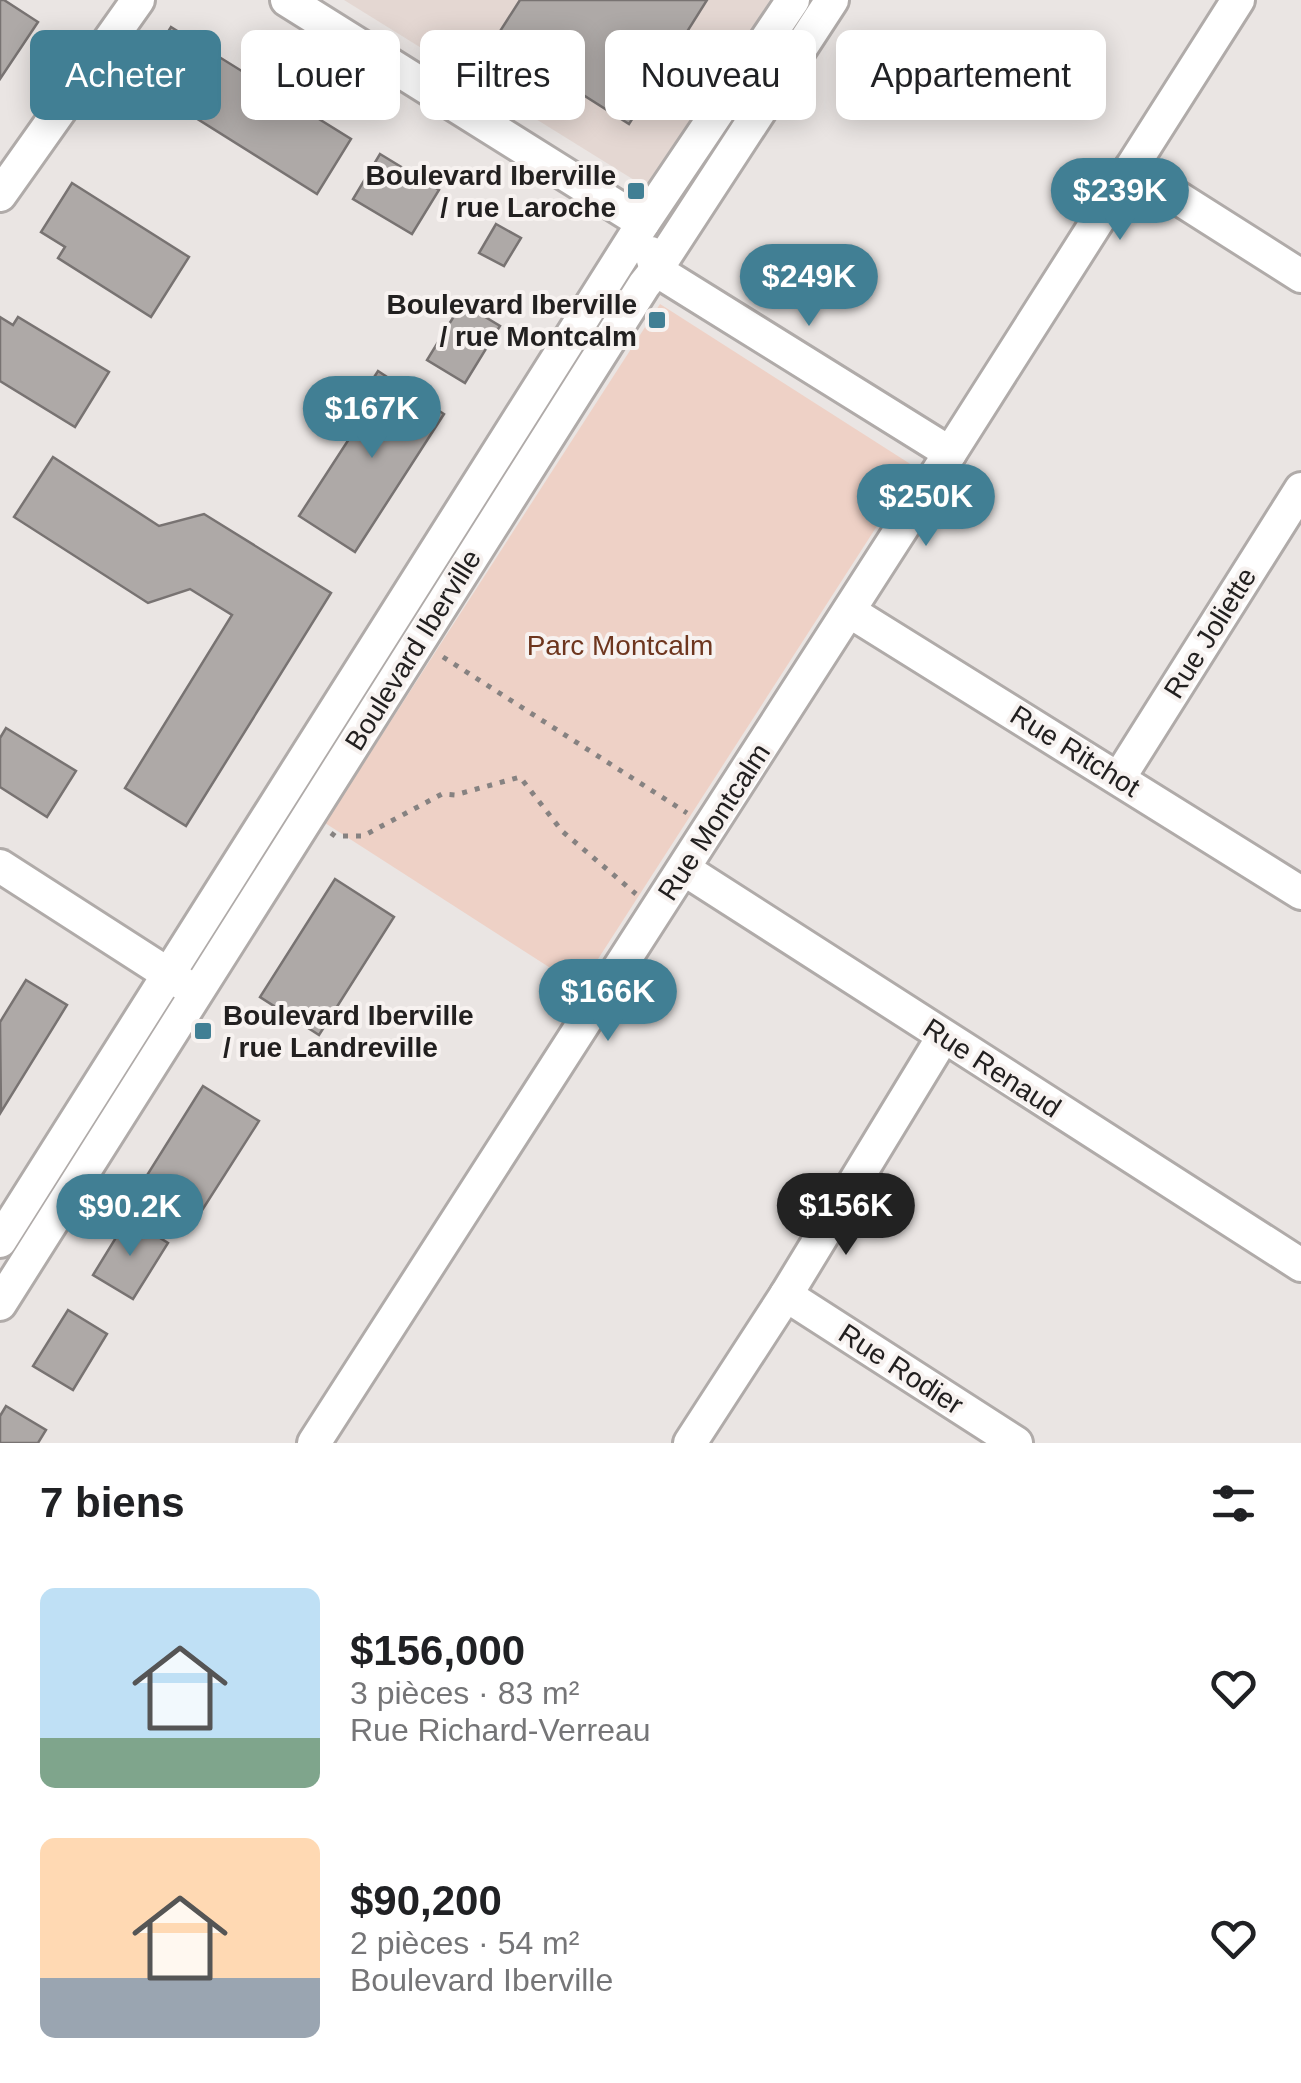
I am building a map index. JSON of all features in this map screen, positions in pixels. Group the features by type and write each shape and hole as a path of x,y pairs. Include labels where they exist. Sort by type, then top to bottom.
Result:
{"street":[{"path":"0,195 138,0"},
{"path":"287,0 644,223 656,270 950,453"},
{"name":"Boulevard Iberville","path":"0,1304 183,984 644,223 793,0"},
{"name":"Boulevard Iberville","path":"0,1241 308,817 644,285 832,0"},
{"name":"Rue Montcalm","path":"314,1443 1238,0"},
{"path":"1131,168 1301,276"},
{"name":"Rue Joliette","path":"1119,778 1301,489"},
{"name":"Rue Ritchot","path":"849,611 1301,893"},
{"path":"0,866 183,984"},
{"name":"Rue Renaud","path":"684,869 1301,1264"},
{"path":"690,1443 786,1296 943,1037"},
{"name":"Rue Rodier","path":"786,1296 1016,1443"}],"path":[{"path":"418,642 710,828"},
{"path":"308,817 335,836 363,836 442,794 455,795 520,777 562,830 656,912"}],"shaded area":[{"path":"344,0 770,0 750,30 605,30 605,120 691,120 647,188 537,120 585,120 585,30 420,30 420,47 400,35 400,30 392,30"}],"green space":[{"name":"Parc Montcalm","path":"660,304 915,467 580,987 325,823"}],"building":[{"path":"0,0 4,0 38,22 0,79"},
{"path":"520,0 707,0 688,30 605,30 605,109 585,96 585,30 501,30"},
{"path":"221,58 241,71 241,120 320,120 351,139 317,194 199,120 221,120"},
{"path":"380,154 439,190 412,234 353,199"},
{"path":"72,183 189,257 151,317 58,258 65,247 41,232"},
{"path":"496,224 521,238 504,266 479,253"},
{"path":"462,303 500,326 465,383 427,360"},
{"path":"0,317 13,325 18,317 109,372 75,427 0,381"},
{"path":"378,371 444,414 355,552 299,516 362,419 352,412"},
{"path":"53,457 159,526 204,514 331,593 186,826 125,788 232,615 190,589 148,603 14,517"},
{"path":"6,728 76,771 47,817 0,787 0,738"},
{"path":"335,879 394,917 319,1035 260,997"},
{"path":"26,980 67,1005 1,1112 0,1022"},
{"path":"203,1086 259,1121 199,1215 144,1180"},
{"path":"128,1218 168,1243 133,1299 93,1275"},
{"path":"68,1310 107,1334 73,1390 33,1366"},
{"path":"6,1406 46,1430 38,1443 0,1443 0,1416"}],"place":[{"name":"Boulevard Iberville / rue Laroche","path":"636,191"},
{"name":"Boulevard Iberville / rue Montcalm","path":"657,320"},
{"name":"Boulevard Iberville / rue Landreville","path":"203,1031"}]}
